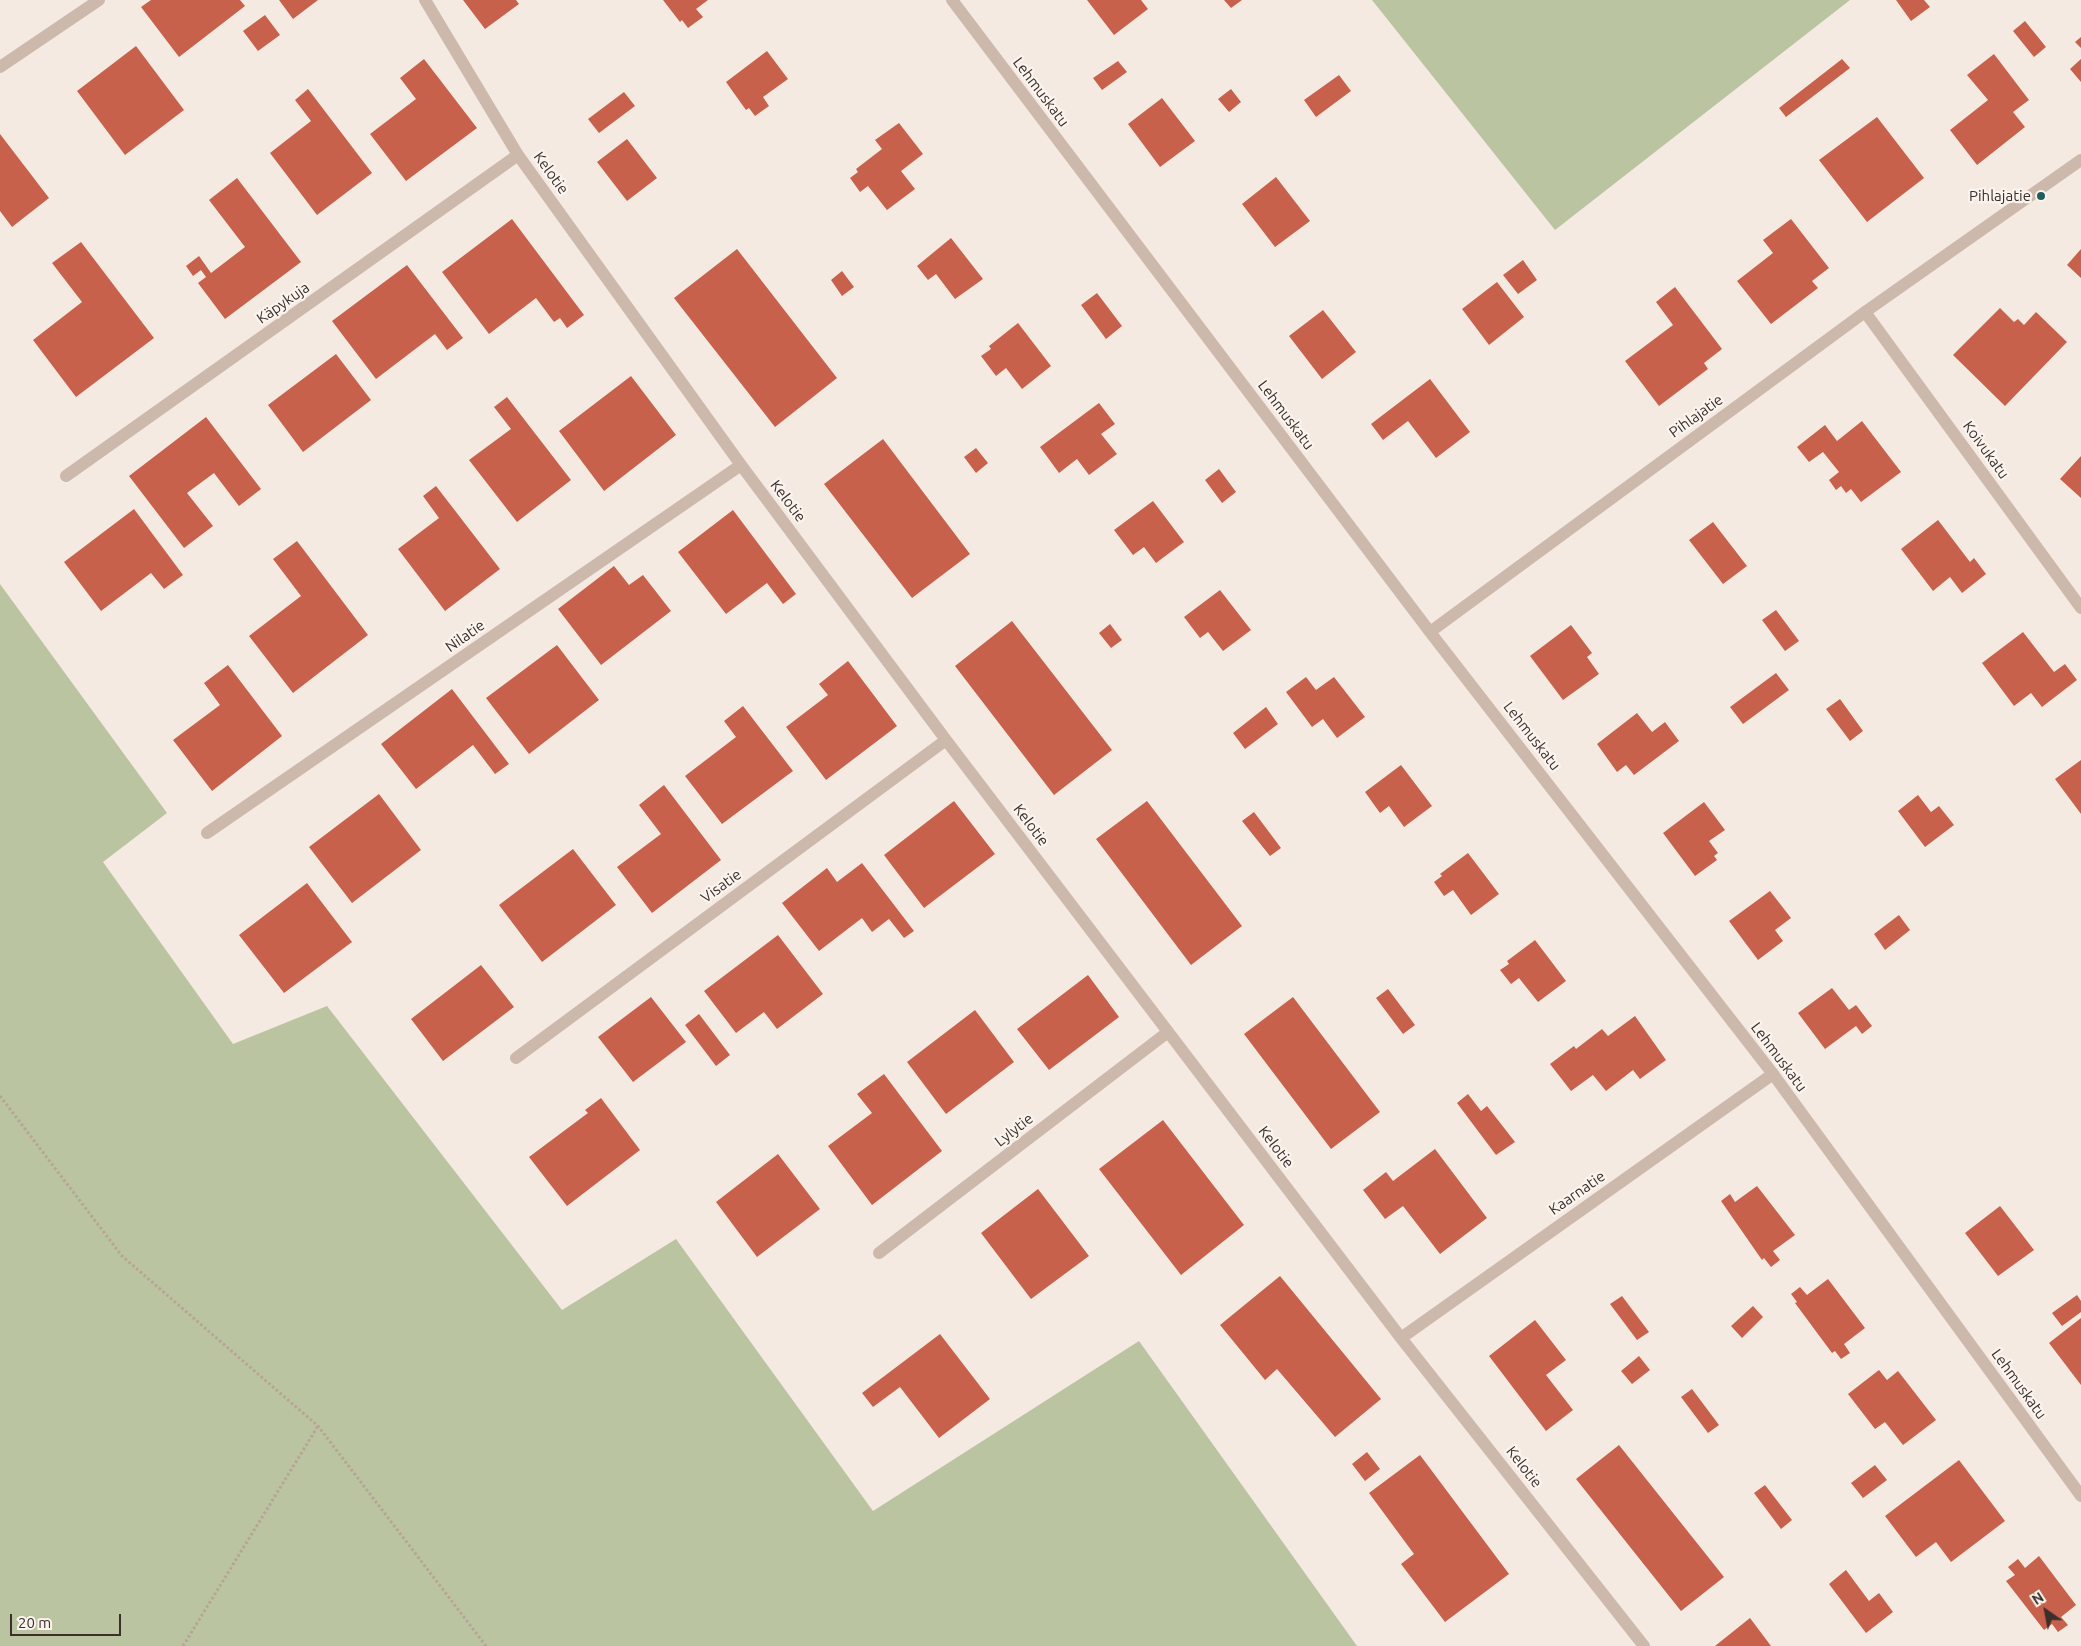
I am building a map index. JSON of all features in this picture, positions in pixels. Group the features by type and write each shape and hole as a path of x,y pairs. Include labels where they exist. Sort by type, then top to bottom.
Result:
{"street":[{"path":"0,67 99,0"},
{"name":"Kelotie","path":"425,0 518,156 741,465 946,740 1401,1338 1644,1646"},
{"name":"Lehmuskatu","path":"952,0 1430,632 1773,1074 2081,1496"},
{"name":"Käpykuja","path":"66,476 518,156"},
{"name":"Pihlajatie","path":"1430,632 1866,312 2081,160"},
{"name":"Koivukatu","path":"1866,312 2081,608"},
{"name":"Nilatie","path":"207,833 741,465"},
{"name":"Visatie","path":"516,1058 946,740"},
{"name":"Lylytie","path":"879,1253 1168,1032"},
{"name":"Kaarnatie","path":"1401,1338 1773,1074"}],"path":[{"path":"0,1096 122,1256 318,1426 486,1646"},
{"path":"183,1646 318,1426"}],"green space":[{"path":"1372,0 1850,0 1555,230"},
{"path":"0,584 167,813 103,862 233,1044 327,1006 562,1310 676,1239 873,1511 1139,1341 1357,1646 0,1646"}],"building":[{"path":"151,0 240,0 245,6 179,57 141,7"},
{"path":"279,0 318,0 293,19"},
{"path":"463,0 516,0 519,4 485,29"},
{"path":"663,0 708,0 696,9 703,17 688,28 682,20 680,22"},
{"path":"1087,0 1141,0 1148,9 1114,35"},
{"path":"1224,0 1242,0 1231,8"},
{"path":"1896,0 1924,0 1930,7 1911,21"},
{"path":"265,15 280,35 258,51 243,31"},
{"path":"2025,21 2046,47 2034,57 2013,31"},
{"path":"2081,37 2081,48 2075,42"},
{"path":"136,46 184,110 125,155 77,91"},
{"path":"767,51 788,79 763,97 769,106 755,116 749,108 746,110 726,82"},
{"path":"1994,54 2029,100 2013,112 2025,127 1977,165 1950,130 1988,100 1967,75"},
{"path":"424,59 477,128 406,181 370,134 416,99 400,78"},
{"path":"1842,59 1850,68 1786,117 1779,108"},
{"path":"2081,59 2081,82 2070,69"},
{"path":"1118,61 1127,72 1102,90 1093,78"},
{"path":"1339,75 1351,91 1316,117 1304,100"},
{"path":"308,89 372,173 317,215 270,153 311,121 295,100"},
{"path":"1231,89 1241,102 1229,112 1218,99"},
{"path":"624,92 635,106 599,133 588,119"},
{"path":"1162,98 1195,141 1160,167 1128,124"},
{"path":"1877,117 1924,178 1867,222 1819,160"},
{"path":"899,123 923,154 901,171 915,189 887,210 868,186 860,192 850,178 858,172 856,169 882,149 875,140"},
{"path":"0,134 49,198 12,227 0,211"},
{"path":"627,139 657,178 627,201 597,162"},
{"path":"1276,177 1310,221 1275,247 1242,204"},
{"path":"237,178 301,262 225,319 198,283 206,277 201,270 193,276 186,266 199,256 211,273 245,247 209,200"},
{"path":"512,219 584,315 567,328 560,318 554,322 536,298 489,334 442,272"},
{"path":"1791,219 1829,268 1812,281 1818,288 1771,324 1737,281 1773,253 1763,240"},
{"path":"951,238 983,279 955,299 936,274 928,280 917,266"},
{"path":"81,242 154,338 76,397 33,340 82,302 52,263"},
{"path":"737,249 837,378 775,427 674,298"},
{"path":"2081,249 2081,278 2067,265"},
{"path":"1523,260 1537,280 1518,294 1503,275"},
{"path":"407,265 463,338 447,350 435,334 376,379 332,321"},
{"path":"842,271 854,287 842,296 831,280"},
{"path":"1497,282 1524,317 1489,345 1462,309"},
{"path":"1675,287 1722,349 1704,363 1708,369 1659,406 1625,361 1673,325 1656,302"},
{"path":"1097,293 1122,326 1106,339 1081,305"},
{"path":"2000,308 2014,322 2018,319 2024,325 2036,312 2067,342 2005,406 1953,355"},
{"path":"1323,310 1356,352 1322,379 1289,336"},
{"path":"1018,323 1051,366 1022,389 1006,368 996,376 981,356 991,349 989,346"},
{"path":"336,354 371,400 303,452 268,405"},
{"path":"631,376 676,435 604,491 559,431"},
{"path":"1430,379 1470,432 1436,458 1408,421 1383,440 1371,424"},
{"path":"507,397 571,480 517,522 469,460 511,429 494,407"},
{"path":"1099,403 1115,424 1101,434 1117,454 1089,475 1077,459 1059,473 1040,447"},
{"path":"206,417 261,489 239,506 214,473 187,493 213,526 184,548 129,476"},
{"path":"1862,421 1901,472 1861,502 1851,489 1846,493 1841,486 1836,490 1829,480 1839,472 1823,452 1809,462 1797,447 1825,425 1837,441"},
{"path":"883,439 970,554 912,598 824,484"},
{"path":"976,448 988,463 976,473 964,457"},
{"path":"2081,456 2081,498 2060,479"},
{"path":"1219,469 1236,492 1222,503 1205,480"},
{"path":"436,486 500,569 445,611 398,549 439,518 423,496"},
{"path":"1153,501 1184,542 1156,563 1144,547 1133,555 1114,530"},
{"path":"134,509 183,575 164,589 151,573 101,611 64,562"},
{"path":"733,510 796,594 783,604 767,583 726,614 678,552"},
{"path":"1938,520 1970,562 1974,558 1986,574 1962,593 1950,577 1933,591 1901,549"},
{"path":"1713,522 1747,566 1723,584 1689,540"},
{"path":"297,541 368,635 293,693 249,636 301,596 273,559"},
{"path":"614,566 629,585 643,575 671,611 601,665 558,609"},
{"path":"1220,590 1251,630 1223,651 1208,632 1200,638 1184,617"},
{"path":"1776,610 1799,641 1785,651 1762,620"},
{"path":"1012,621 1112,750 1054,795 955,666"},
{"path":"1110,624 1122,640 1111,648 1099,633"},
{"path":"1571,625 1592,653 1587,657 1599,674 1563,700 1530,656"},
{"path":"2023,632 2054,672 2065,664 2077,680 2042,707 2031,693 2014,706 1982,663"},
{"path":"557,645 599,700 529,754 486,698"},
{"path":"848,661 897,726 826,780 786,727 828,695 819,684"},
{"path":"228,665 282,736 212,791 173,740 220,705 204,683"},
{"path":"1776,673 1789,690 1743,724 1730,707"},
{"path":"1306,677 1316,690 1334,677 1365,717 1337,738 1323,719 1312,727 1286,692"},
{"path":"452,689 509,764 495,774 473,745 416,789 381,744"},
{"path":"1840,699 1863,731 1850,741 1826,709"},
{"path":"743,706 793,771 722,824 685,776 736,737 724,721"},
{"path":"1266,707 1278,724 1245,749 1233,733"},
{"path":"1637,713 1652,732 1665,722 1679,741 1634,775 1626,765 1617,772 1597,744"},
{"path":"2081,760 2081,814 2055,779"},
{"path":"1401,765 1432,806 1404,827 1389,806 1380,813 1365,792"},
{"path":"664,785 721,860 652,913 617,867 661,834 639,805"},
{"path":"379,794 421,850 352,903 309,847"},
{"path":"1918,795 1931,812 1939,806 1954,825 1925,847 1898,811"},
{"path":"954,801 995,854 924,908 884,855"},
{"path":"1147,801 1242,926 1191,965 1096,839"},
{"path":"1704,802 1725,830 1709,841 1718,853 1714,856 1717,860 1695,876 1663,833"},
{"path":"1254,812 1281,848 1270,856 1242,821"},
{"path":"573,849 616,905 542,962 499,905"},
{"path":"1468,853 1499,894 1471,915 1453,890 1444,896 1434,882 1442,876 1440,874"},
{"path":"862,863 914,931 904,938 889,919 872,932 862,918 819,951 782,903 827,868 837,882"},
{"path":"307,883 352,942 284,993 239,935"},
{"path":"1770,891 1791,918 1775,930 1783,941 1758,960 1729,921"},
{"path":"1899,915 1910,930 1885,950 1874,934"},
{"path":"778,935 823,994 777,1029 764,1012 736,1033 704,991"},
{"path":"1535,940 1566,981 1538,1002 1519,978 1511,984 1500,970 1509,964 1507,961"},
{"path":"481,965 514,1007 443,1061 411,1019"},
{"path":"1088,975 1119,1017 1049,1070 1017,1029"},
{"path":"1832,988 1849,1010 1856,1005 1872,1026 1862,1034 1856,1026 1825,1049 1798,1013"},
{"path":"1388,989 1415,1025 1403,1034 1376,998"},
{"path":"651,997 686,1042 633,1082 598,1037"},
{"path":"1293,997 1380,1112 1331,1149 1244,1034"},
{"path":"975,1010 1014,1062 946,1114 907,1062"},
{"path":"699,1014 730,1055 716,1066 685,1025"},
{"path":"1635,1016 1666,1060 1640,1079 1633,1070 1606,1091 1593,1075 1571,1091 1550,1064 1574,1046 1576,1049 1602,1029 1608,1036"},
{"path":"884,1074 942,1151 872,1205 828,1146 872,1113 857,1094"},
{"path":"1468,1094 1481,1111 1487,1106 1515,1142 1496,1155 1457,1103"},
{"path":"601,1098 640,1150 567,1206 529,1157 588,1113 585,1110"},
{"path":"1163,1120 1244,1225 1181,1275 1099,1169"},
{"path":"1435,1149 1487,1218 1440,1254 1403,1206 1385,1219 1363,1190 1386,1172 1393,1181"},
{"path":"778,1154 820,1209 757,1257 716,1202"},
{"path":"1757,1186 1795,1235 1773,1251 1780,1260 1771,1267 1764,1258 1762,1260 1721,1201 1730,1194 1735,1202"},
{"path":"1038,1189 1089,1256 1031,1299 981,1233"},
{"path":"2000,1206 2034,1250 1998,1276 1965,1233"},
{"path":"1280,1276 1381,1399 1335,1437 1277,1369 1265,1380 1220,1325"},
{"path":"1828,1279 1865,1328 1844,1344 1850,1353 1841,1359 1835,1351 1832,1353 1795,1303 1797,1302 1791,1294 1800,1287 1807,1295"},
{"path":"2077,1295 2081,1301 2081,1312 2062,1326 2052,1313"},
{"path":"1622,1296 1649,1332 1637,1340 1610,1304"},
{"path":"1753,1306 1763,1317 1742,1338 1731,1326"},
{"path":"2081,1318 2081,1385 2049,1343"},
{"path":"1535,1320 1566,1360 1546,1375 1573,1410 1546,1431 1489,1356"},
{"path":"940,1334 990,1399 939,1438 900,1387 873,1407 862,1393"},
{"path":"1639,1356 1650,1370 1632,1384 1621,1371"},
{"path":"1879,1370 1887,1380 1898,1371 1936,1420 1903,1445 1885,1422 1875,1429 1848,1394"},
{"path":"1692,1389 1719,1425 1708,1433 1681,1397"},
{"path":"1619,1445 1724,1577 1681,1611 1576,1479"},
{"path":"1367,1452 1380,1469 1365,1481 1352,1464"},
{"path":"1420,1455 1509,1574 1445,1622 1401,1564 1414,1554 1369,1493"},
{"path":"1959,1460 2005,1521 1951,1562 1936,1542 1916,1557 1885,1516"},
{"path":"1875,1465 1887,1480 1863,1498 1851,1483"},
{"path":"1765,1485 1792,1520 1781,1529 1754,1493"},
{"path":"2039,1556 2076,1605 2061,1617 2068,1625 2058,1632 2052,1624 2044,1630 2006,1581 2015,1575 2008,1567 2018,1559 2025,1568"},
{"path":"1846,1570 1869,1601 1879,1593 1893,1612 1866,1633 1829,1584"},
{"path":"1750,1618 1771,1646 1715,1646"}],"place":[{"name":"Pihlajatie","path":"2041,196"}]}
